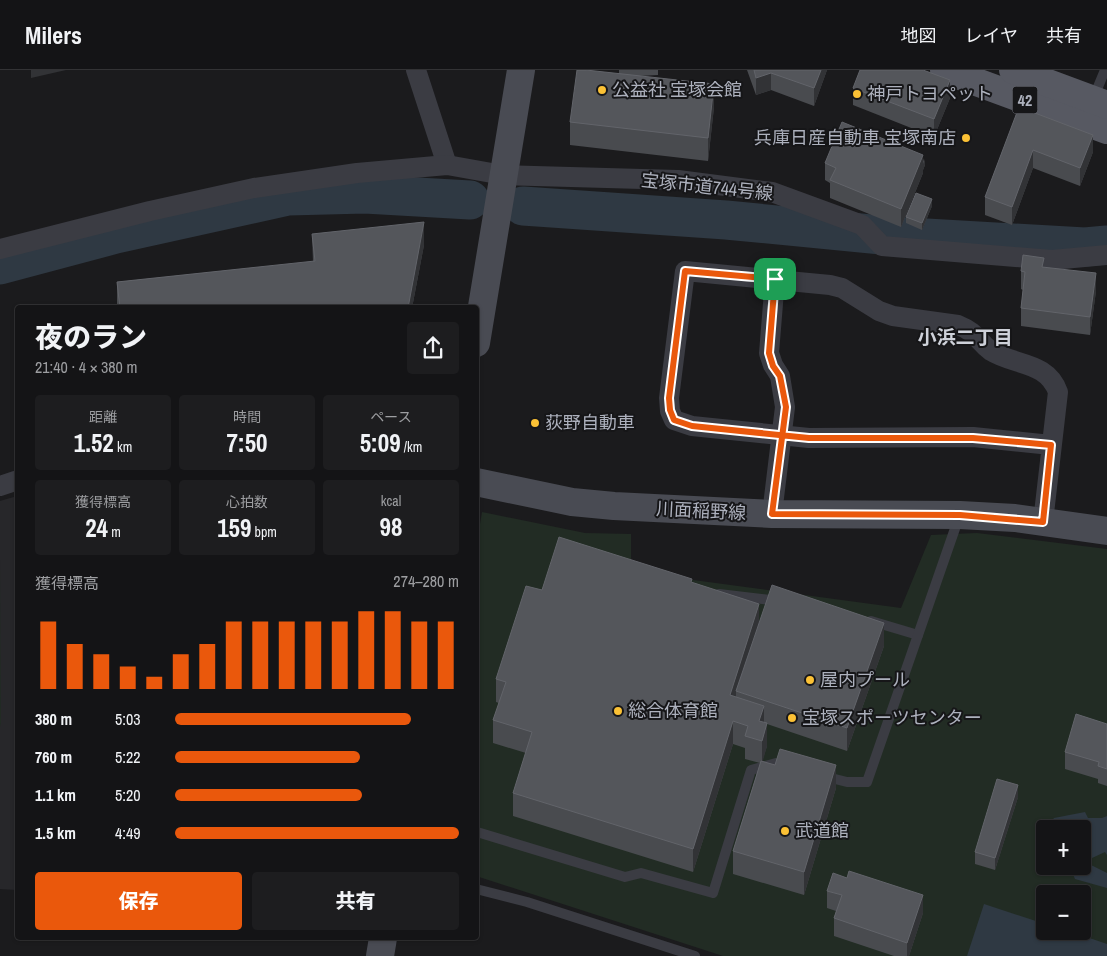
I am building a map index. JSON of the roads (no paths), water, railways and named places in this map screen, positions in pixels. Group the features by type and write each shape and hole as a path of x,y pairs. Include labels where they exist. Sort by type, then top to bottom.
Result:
{"main road":[{"name":"42","path":"944,70 1107,130"},
{"name":"42","path":"1013,70 1100,103"}],"street":[{"path":"416,70 447,165"},
{"path":"479,324 521,70"},
{"name":"宝塚市道744号線","path":"0,249 254,188 357,173 447,165 503,175 678,180 772,192 868,232 882,246 993,257 1052,260 1107,254"},
{"path":"1043,522 1058,392 1048,374 991,350 975,333 958,325 893,316 879,311 842,288 775,279 685,271 669,398 670,410 674,420 683,424 809,438 973,438 1051,445"},
{"path":"772,514 786,407 784,393 769,353 775,279"},
{"path":"0,486 15,481"},
{"name":"川面稲野線","path":"479,483 572,502 614,506 772,514 960,515 1043,522 1107,531"},
{"path":"380,956 383,940"}],"lane":[{"path":"1100,103 1105,70"},
{"path":"811,773 847,782 867,782 960,515"},
{"path":"710,592 787,602"},
{"path":"860,617 918,635"},
{"path":"479,833 625,877 640,873 713,893 751,770 776,763 794,768"},
{"path":"479,890 526,902 696,956"}],"waterway":[{"path":"0,265 116,234 288,196 365,194 470,200"},
{"path":"523,206 726,220 892,236 1085,247 1107,245"}],"place":[{"name":"公益社 宝塚会館","path":"602,90"},
{"name":"神戸トヨペット","path":"857,94"},
{"name":"兵庫日産自動車 宝塚南店","path":"966,138"},
{"name":"荻野自動車","path":"535,423"},
{"name":"屋内プール","path":"810,680"},
{"name":"総合体育館","path":"618,711"},
{"name":"宝塚スポーツセンター","path":"792,718"},
{"name":"武道館","path":"785,831"}],"district":[{"name":"小浜二丁目","path":"965,337"}]}
